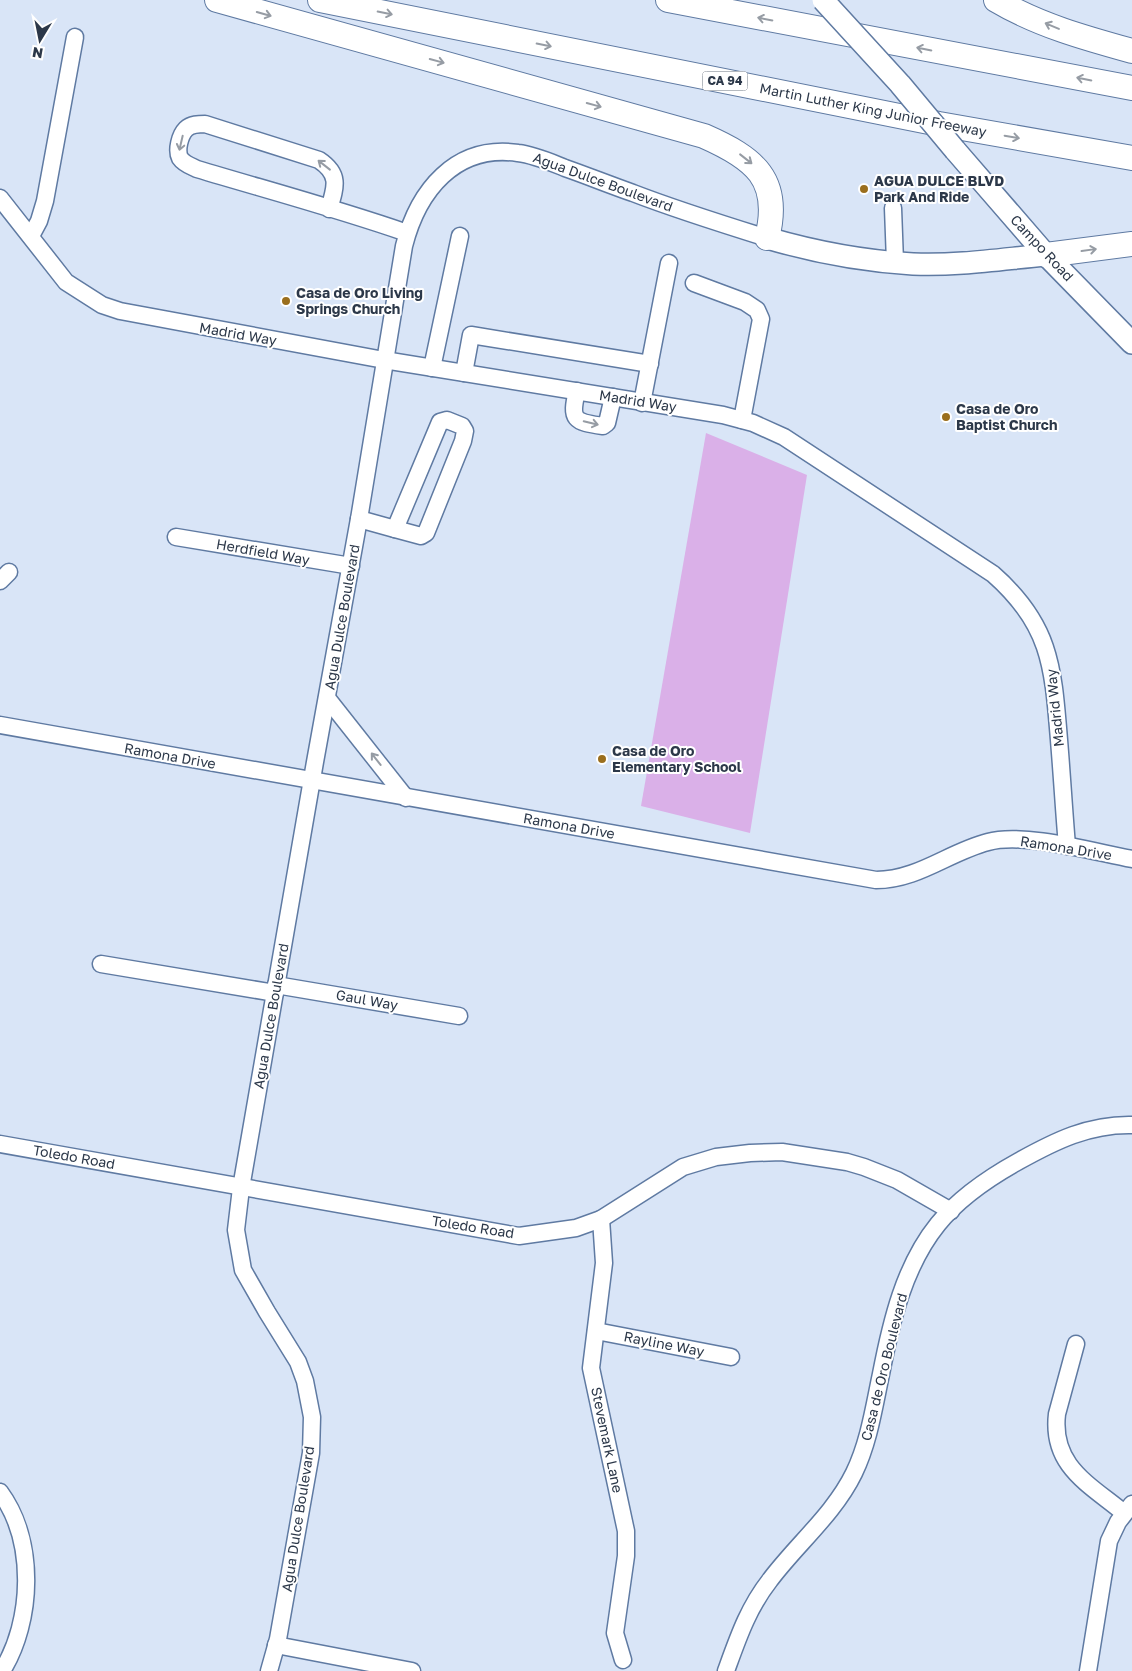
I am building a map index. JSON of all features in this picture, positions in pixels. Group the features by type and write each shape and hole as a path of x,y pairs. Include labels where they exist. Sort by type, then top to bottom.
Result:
{"highway":[{"path":"217,0 687,130 713,140 748,160 766,182 772,201 771,221 766,238"},
{"name":"Martin Luther King Junior Freeway","path":"320,0 939,124 1132,158"},
{"path":"668,0 1132,88"},
{"path":"996,0 1068,33 1132,51"},
{"path":"1046,255 1132,244"}],"main road":[{"name":"Campo Road","path":"823,0 900,84 1046,255 1132,343"},
{"name":"Agua Dulce Boulevard","path":"766,238 824,253 914,264 970,262 1046,255"}],"street":[{"path":"31,236 46,201 75,38"},
{"path":"329,209 335,181 330,168 318,160 205,124 187,128 181,137 178,148 180,157 185,163 197,169 329,209 371,220 407,233"},
{"name":"Agua Dulce Boulevard","path":"269,1671 276,1645 311,1453 312,1417 306,1381 298,1362 243,1270 236,1230 241,1188 351,566 384,360 407,233 424,196 444,174 471,158 502,152 517,153 543,159 659,203 766,238"},
{"name":"Madrid Way","path":"0,198 66,282 85,296 111,308 138,315 384,360 723,415 752,422 784,437 888,507 993,574 1016,597 1031,617 1043,640 1052,671 1067,846"},
{"path":"893,208 895,262"},
{"path":"432,368 460,236"},
{"path":"642,402 669,263"},
{"path":"694,282 745,302 756,310 761,320 742,420"},
{"path":"464,373 471,335 650,364"},
{"path":"577,391 572,409 574,416 580,420 597,425 603,426 608,423 613,397"},
{"path":"359,519 421,536 426,533 463,441 465,431 457,422 447,420 440,422 395,528"},
{"name":"Herdfield Way","path":"176,537 351,566"},
{"path":"327,698 406,798"},
{"name":"Ramona Drive","path":"0,725 876,880 892,879 911,874 974,846 989,841 1006,839 1031,840 1132,859"},
{"name":"Gaul Way","path":"100,964 459,1016"},
{"name":"Casa de Oro Boulevard","path":"726,1671 746,1617 769,1581 840,1496 854,1473 871,1423 887,1342 897,1303 912,1268 938,1224 951,1211 1001,1171 1054,1142 1082,1131 1132,1125"},
{"name":"Toledo Road","path":"0,1144 519,1236 576,1228 602,1219 683,1167 716,1157 766,1152 782,1152 847,1162 864,1167 897,1180 951,1211"},
{"name":"Stevemark Lane","path":"602,1219 604,1263 591,1368 626,1531 626,1556 615,1633 623,1660"},
{"name":"Rayline Way","path":"596,1331 731,1358"},
{"path":"1076,1344 1057,1414 1058,1443 1071,1469 1128,1508 1113,1531 1109,1541 1088,1671"},
{"path":"0,1492 5,1499 18,1532 24,1558 26,1586 22,1622 13,1650 2,1671"},
{"path":"276,1645 412,1671"}],"shaded area":[{"path":"706,433 807,475 750,833 641,806"}],"place":[{"name":"AGUA DULCE BLVD Park And Ride","path":"864,189"},
{"name":"Casa de Oro Living Springs Church","path":"286,301"},
{"name":"Casa de Oro Baptist Church","path":"946,417"},
{"name":"Casa de Oro Elementary School","path":"602,759"}]}
